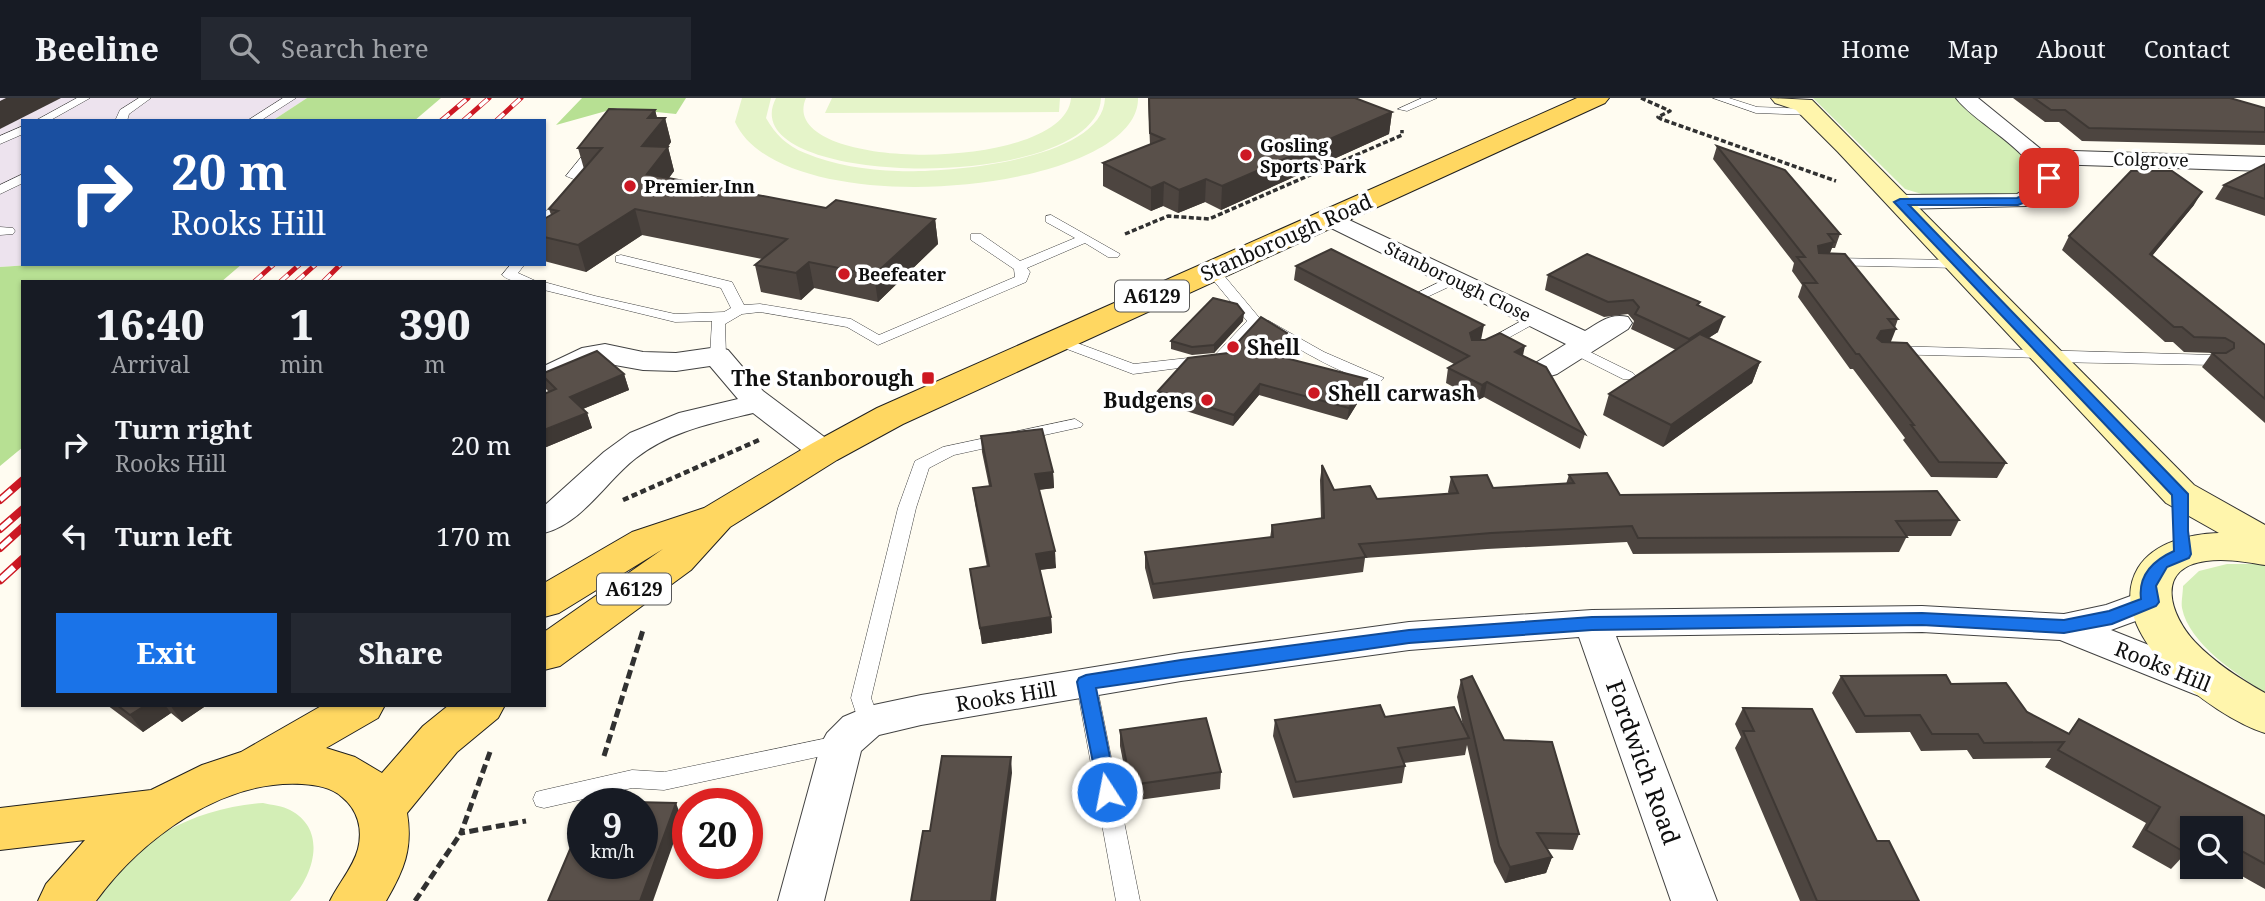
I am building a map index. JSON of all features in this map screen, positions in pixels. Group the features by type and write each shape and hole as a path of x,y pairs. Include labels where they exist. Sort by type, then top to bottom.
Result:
{"main road":[{"name":"Stanborough Road","path":"546,601 646,541 718,517 824,452 890,416 1597,98"},
{"name":"Stanborough Road","path":"546,653 677,560 718,517"},
{"path":"65,901 86,870 119,838 157,810 206,785 249,770 359,707"},
{"path":"381,808 440,739 486,727"},
{"path":"249,770 298,763 337,770 365,785 381,808 385,840 373,877 357,901"},
{"path":"0,828 157,810"}],"street":[{"path":"1900,202 1999,203 2032,197 2042,191 2049,178 2036,158 1966,98"},
{"path":"1800,103 1900,202 2180,494 2265,542"},
{"name":"Colgrove","path":"2036,158 2195,160 2265,164"},
{"name":"Stanborough Close","path":"1330,218 1534,317 1581,346"},
{"path":"1547,368 1618,323"},
{"path":"546,376 592,354 606,353 643,361 676,362 718,356 732,379 824,452"},
{"path":"546,521 574,501 608,466 650,435 671,424 759,403"},
{"path":"2180,494 2179,531 2183,554"},
{"path":"2265,551 2235,547 2191,550 2161,563 2148,586 2150,602 2164,632 2180,653 2223,691 2265,716"},
{"name":"Rooks Hill","path":"856,733 921,710 1181,667 1409,636 1592,623 1922,619 2064,626 2112,617 2150,602"},
{"name":"Fordwich Road","path":"1592,623 1694,901"},
{"name":"Rooks Hill","path":"2064,626 2223,691"},
{"path":"801,901 856,733"}],"lane":[{"path":"44,119 85,98"},
{"path":"122,119 124,112 146,98"},
{"path":"255,119 291,98"},
{"path":"1403,109 1432,98"},
{"path":"1718,98 1756,110 1800,103"},
{"path":"0,141 21,131"},
{"path":"546,219 585,178 572,176 603,136"},
{"path":"0,190 21,179"},
{"path":"1051,219 1114,254"},
{"path":"546,287 592,300 675,318 760,308 851,323 877,341 1021,278 1023,272 1020,265 976,237"},
{"path":"1020,265 1086,238"},
{"path":"621,259 727,285 733,313"},
{"path":"1821,262 1959,264"},
{"path":"516,266 509,275 525,280"},
{"path":"1056,340 1133,369 1220,359 1255,321 1211,270"},
{"path":"1420,295 1454,279"},
{"path":"1245,309 1319,355 1376,378"},
{"path":"718,356 718,323 733,313"},
{"path":"1476,351 1534,317"},
{"path":"1581,346 1628,376"},
{"path":"1880,351 2215,360"},
{"path":"594,788 632,779 664,781 856,733 861,698 907,508 921,466 949,451 1075,424"},
{"path":"1086,682 1128,901"},
{"path":"544,799 567,794"}],"path":[{"path":"1641,98 1670,111 1658,117 1661,119 1900,202"},
{"path":"1099,245 1168,216 1209,219 1402,135 1403,109"},
{"path":"618,503 750,444"},
{"path":"594,788 645,622"},
{"path":"415,901 461,833 486,727"},
{"path":"461,833 528,820"}],"shaded area":[{"path":"0,98 307,98 275,119 21,119 21,266 0,267"}],"green space":[{"path":"307,98 441,98 416,119 275,119"},
{"path":"582,98 686,98 676,114 617,108 556,125"},
{"path":"742,98 771,98 766,118 787,143 805,153 827,161 862,168 920,171 984,165 1051,149 1078,136 1097,119 1105,98 1138,98 1123,131 1083,157 1024,175 955,185 884,186 818,176 766,155 735,122"},
{"path":"776,98 806,98 808,123 833,140 874,151 924,155 976,151 1022,141 1057,123 1071,98 1101,98 1084,129 1042,151 984,164 919,168 857,164 806,150 776,128"},
{"path":"832,98 1060,98 1059,112 825,113"},
{"path":"1813,98 1957,98 2020,152 2036,171 2032,186 2013,195 1925,195 1905,189"},
{"path":"240,266 223,280 21,280 21,449 0,466 0,267"},
{"path":"2227,564 2265,564 2265,693 2204,646 2186,621 2182,608 2183,586 2199,571"},
{"path":"263,803 287,809 302,819 313,841 311,866 290,901 98,901 111,879 127,861 168,831 214,811"}],"building":[{"name":"Gosling Sports Park","path":"1149,98 1355,98 1392,112 1222,186 1206,179 1179,190 1164,182 1151,188 1103,163 1164,139 1150,133"},
{"path":"2034,98 2230,98 2265,108 2265,132 2089,128 2065,110 2051,110"},
{"path":"609,109 655,110 648,118 665,118 642,146 668,147 647,174 826,208 836,200 935,219 874,275 809,262 796,273 755,265 787,239 635,209 578,245 546,237 546,218 558,211 549,209 602,148 578,148"},
{"path":"1717,146 1785,170 1840,234 1828,234 1834,242 1818,246 1819,253 1845,254 1898,319 1888,319 1896,329 1881,331 1877,338 1882,342 1907,343 2006,463 1939,462 1911,425 1914,425 1803,283 1817,283 1797,257 1805,257"},
{"path":"2265,164 2265,199 2224,185"},
{"path":"2131,171 2172,171 2202,192 2150,254 2265,345 2265,399 2212,353 2226,353 2234,348 2234,343 2225,338 2194,337 2182,327 2174,327 2069,236"},
{"path":"1331,249 1484,325 1470,333 1472,340 1485,340 1500,333 1525,346 1515,352 1546,367 1585,434 1487,382 1482,385 1448,368 1469,356 1296,266"},
{"path":"1587,254 1700,302 1697,305 1724,317 1689,339 1635,314 1639,307 1633,300 1608,302 1548,275"},
{"path":"1213,298 1237,304 1244,313 1214,345 1192,347 1171,341"},
{"path":"1261,317 1287,333 1270,354 1367,379 1349,408 1260,384 1234,415 1158,391 1188,358 1228,353"},
{"path":"1700,334 1760,362 1671,425 1609,394"},
{"path":"597,351 624,374 570,397 587,413 546,429 546,393 556,389 546,379 546,372"},
{"path":"1042,429 1053,472 1035,474 1055,551 1036,554 1051,617 980,628 970,569 989,566 973,488 991,486 981,436"},
{"path":"1322,465 1334,490 1370,486 1377,499 1458,493 1451,477 1487,475 1493,488 1574,483 1569,475 1607,473 1620,495 1937,491 1959,520 1896,521 1907,537 1638,538 1632,526 1491,533 1359,544 1366,557 1153,584 1145,552 1273,537 1272,525 1324,518"},
{"path":"1946,675 1951,684 2006,683 2027,712 2069,734 2079,719 2265,816 2265,864 2243,852 2243,816 2180,816 2180,850 2146,830 2160,807 2058,750 2064,742 1984,743 1978,734 1932,734 1920,715 1865,716 1841,676"},
{"path":"1472,676 1504,740 1552,742 1579,834 1537,833 1552,857 1510,867 1499,846 1461,680"},
{"path":"1380,705 1385,717 1454,707 1469,738 1398,748 1405,766 1296,782 1275,720"},
{"path":"120,707 143,707 130,715"},
{"path":"1743,708 1812,709 1877,841 1889,841 1919,901 1817,901 1743,731 1754,731"},
{"path":"1206,718 1221,772 1131,785 1120,730"},
{"path":"942,756 1011,757 991,901 911,901 923,831 930,831"},
{"path":"658,803 672,803 672,814 658,852"},
{"path":"567,856 567,879 648,879 640,901 548,901"}],"railway":[{"path":"443,119 468,98"},
{"path":"465,119 489,98"},
{"path":"498,119 521,98"},
{"path":"256,280 272,266"},
{"path":"282,280 298,266"},
{"path":"298,280 314,266"},
{"path":"325,280 339,266"},
{"path":"0,500 21,482"},
{"path":"0,529 21,511"},
{"path":"0,548 21,529"},
{"path":"0,580 21,561"}],"place":[{"name":"Gosling Sports Park","path":"1246,155"},
{"name":"Premier Inn","path":"630,186"},
{"name":"Beefeater","path":"844,274"},
{"name":"Shell","path":"1233,347"},
{"name":"The Stanborough","path":"928,378"},
{"name":"Shell carwash","path":"1314,393"},
{"name":"Budgens","path":"1207,400"}],"route":[{"path":"1107,792 1086,682 1409,636 1592,623 1922,619 2064,626 2112,617 2150,602 2148,586 2161,563 2183,554 2179,531 2180,494 1900,202 2018,201 2042,191 2048,186 2049,178"}]}
